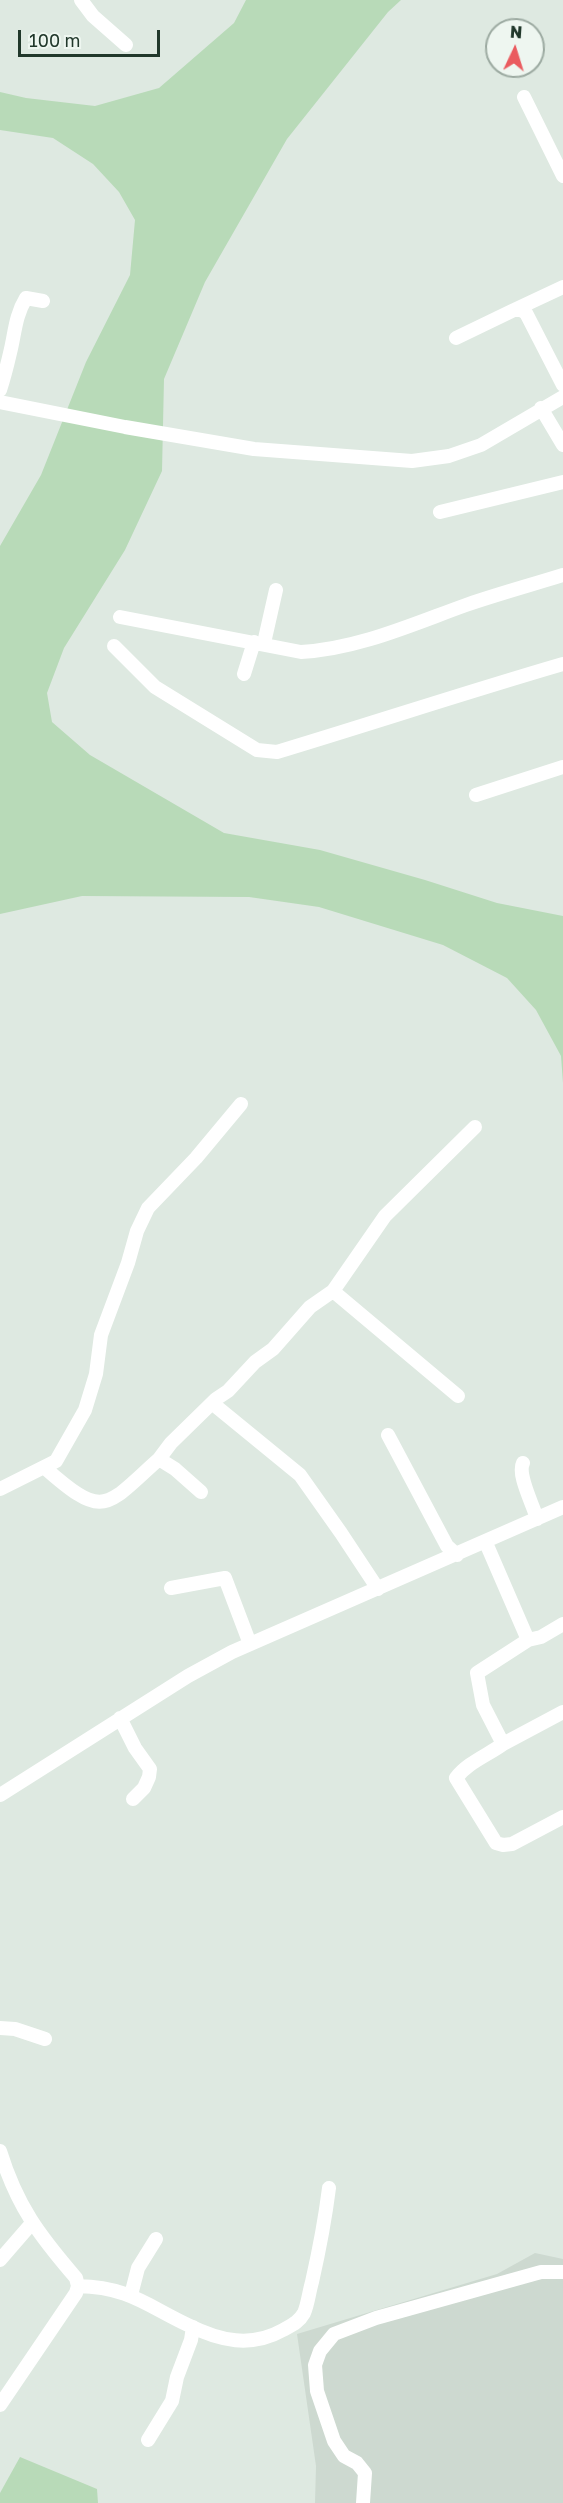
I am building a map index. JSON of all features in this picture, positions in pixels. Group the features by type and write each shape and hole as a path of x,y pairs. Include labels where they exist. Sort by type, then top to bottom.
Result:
{"street":[{"path":"81,0 93,16 126,45"},
{"path":"524,97 563,176"},
{"path":"456,338 563,287"},
{"path":"0,390 11,351 15,321 21,306 26,298 43,301"},
{"path":"514,310 526,313 563,385"},
{"path":"0,402 125,427 254,448 412,461 449,456 482,445 563,397"},
{"path":"541,408 563,445"},
{"path":"440,512 563,482"},
{"path":"120,617 301,652 316,651 383,635 468,604 563,575"},
{"path":"244,674 259,643 276,590"},
{"path":"114,646 155,687 257,750 267,752 277,752 384,720 563,663"},
{"path":"476,795 563,767"},
{"path":"0,1489 56,1461 85,1410 96,1374 101,1335 128,1263 137,1231 148,1208 196,1158 241,1104"},
{"path":"45,1468 72,1492 92,1502 103,1503 126,1491 212,1403 228,1391 255,1362 273,1349 310,1307 333,1291 385,1216 475,1127"},
{"path":"333,1291 458,1396"},
{"path":"212,1403 300,1475 378,1589"},
{"path":"388,1435 447,1546 457,1555"},
{"path":"159,1459 201,1492"},
{"path":"523,1463 520,1468 522,1477 537,1519"},
{"path":"0,1795 188,1676 250,1644 486,1543 563,1507"},
{"path":"486,1543 528,1640"},
{"path":"171,1588 225,1578 250,1644"},
{"path":"503,1744 483,1705 477,1673 528,1640 541,1637 563,1624"},
{"path":"563,1712 503,1744 461,1771 456,1778 496,1843 512,1844 563,1816"},
{"path":"120,1718 135,1748 150,1769 150,1777 144,1788 133,1799"},
{"path":"0,2028 15,2029 45,2038"},
{"path":"0,2151 10,2181 32,2223 76,2278 78,2286 70,2303 0,2405"},
{"path":"78,2286 102,2286 131,2295 193,2327 232,2342 262,2339 295,2325 304,2313 323,2237 329,2188"},
{"path":"0,2260 32,2223"},
{"path":"131,2295 138,2268 156,2238"},
{"path":"363,2503 365,2473 357,2463 344,2456 334,2441 317,2391 315,2365 320,2351 327,2342 334,2334 376,2318 541,2272 563,2272"},
{"path":"148,2439 172,2401 193,2327"}],"shaded area":[{"path":"535,2253 563,2259 563,2503 315,2503 316,2466 297,2334 497,2274"}],"green space":[{"path":"246,0 401,0 388,12 287,139 205,282 164,379 162,471 125,550 64,648 47,693 52,722 90,755 224,833 320,850 497,903 563,916 563,1083 561,1056 536,1010 507,978 443,945 319,907 249,897 82,896 0,914 0,546 41,475 86,362 130,275 135,220 119,192 93,164 53,138 0,130 0,92 26,98 95,106 159,88 234,23"},
{"path":"20,2457 97,2489 98,2503 0,2503 0,2493"}]}
